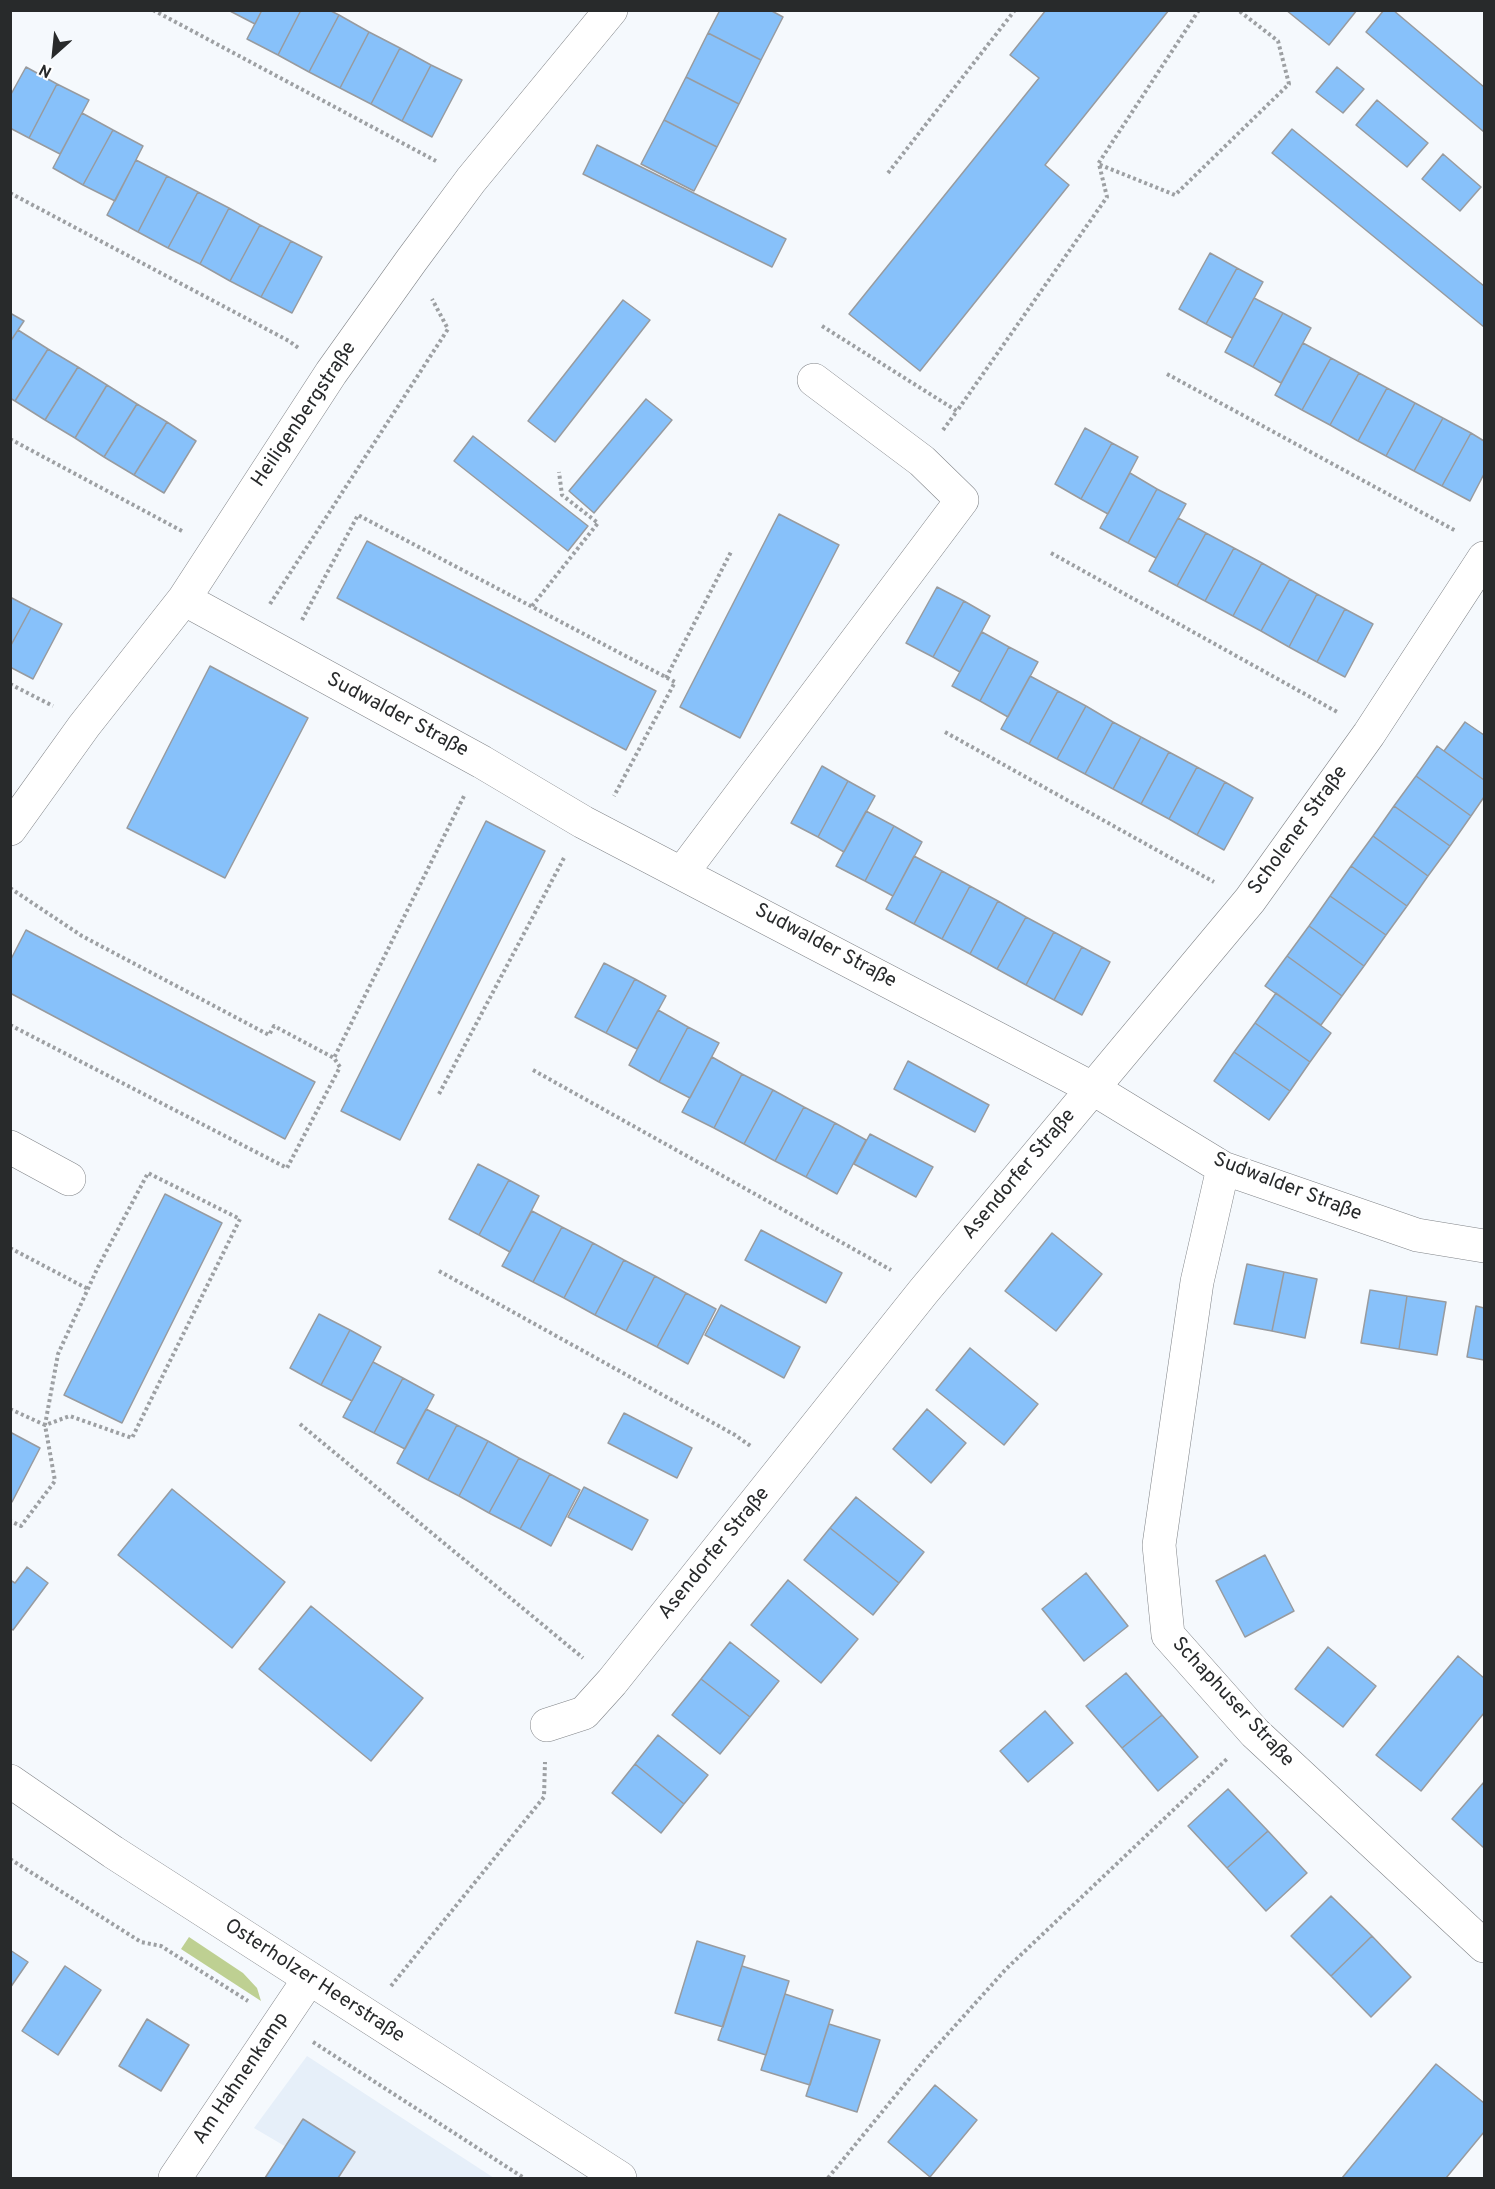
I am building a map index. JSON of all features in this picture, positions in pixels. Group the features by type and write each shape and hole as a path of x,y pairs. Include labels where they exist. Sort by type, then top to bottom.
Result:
{"street":[{"name":"Heiligenbergstraße","path":"10,829 84,726 184,599 331,373 411,261 471,180 611,10"},
{"path":"682,873 962,500 922,461 814,380"},
{"name":"Scholener Straße","path":"1092,1088 1250,900 1369,734 1474,547"},
{"name":"Sudwalder Straße","path":"184,599 482,762 589,825 1092,1088 1223,1168 1417,1235 1485,1246"},
{"name":"Asendorfer Straße","path":"547,1725 584,1713 612,1682 923,1293 1092,1088"},
{"path":"10,1147 69,1179"},
{"name":"Schaphuser Straße","path":"1223,1168 1197,1282 1159,1545 1168,1635 1255,1733 1485,1946"},
{"name":"Osterholzer Heerstraße","path":"10,1781 368,2018 620,2178"},
{"name":"Am Hahnenkamp","path":"175,2178 309,1979"}],"path":[{"path":"153,10 471,180"},
{"path":"888,173 1015,10"},
{"path":"822,326 957,411 1107,197 1098,164 1199,10"},
{"path":"1098,164 1174,195 1289,84 1278,42 1238,10"},
{"path":"10,193 288,341 331,373"},
{"path":"250,634 448,328 411,261"},
{"path":"1167,374 1474,547"},
{"path":"10,439 170,525"},
{"path":"532,606 598,523 562,495 559,472"},
{"path":"284,655 358,515 675,682 589,825 439,1094"},
{"path":"666,678 732,550"},
{"path":"1051,553 1332,708 1369,734"},
{"path":"10,684 84,726"},
{"path":"945,732 1250,900"},
{"path":"334,1058 482,762"},
{"path":"10,888 82,936 269,1035 274,1026 334,1058 340,1067 287,1168 10,1025"},
{"path":"533,1070 876,1259 923,1293"},
{"path":"10,1409 45,1425 70,1416 132,1438 240,1219 148,1173 88,1289 58,1354 45,1425 55,1481 21,1526 10,1521"},
{"path":"10,1248 88,1289"},
{"path":"439,1271 735,1435 782,1469"},
{"path":"300,1424 612,1682"},
{"path":"368,2018 544,1797 547,1725"},
{"path":"828,2178 927,2056 1006,1970 1255,1733"},
{"path":"10,1859 141,1942 161,1946 524,2178"}],"shaded area":[{"path":"307,2056 494,2178 339,2178 254,2128"}],"green space":[{"path":"189,1937 243,1973 257,1988 261,2001 181,1949"}],"building":[{"path":"228,10 262,10 255,24"},
{"path":"262,10 301,10 278,55 247,39"},
{"path":"301,10 329,10 339,15 309,72 278,55"},
{"path":"720,10 770,10 783,17 761,60 708,33"},
{"path":"1046,10 1169,10 1045,165 1069,185 920,371 849,314 1039,78 1010,55"},
{"path":"1286,10 1357,10 1329,45"},
{"path":"1384,10 1393,10 1484,87 1484,132 1366,32"},
{"path":"339,15 369,32 340,88 309,72"},
{"path":"369,32 400,48 371,104 340,88"},
{"path":"708,33 761,60 739,104 686,77"},
{"path":"400,48 431,65 402,121 371,104"},
{"path":"431,65 462,80 432,137 402,121"},
{"path":"26,67 57,84 29,138 10,128 10,96"},
{"path":"1337,67 1364,89 1343,113 1316,92"},
{"path":"686,77 739,104 717,147 664,120"},
{"path":"57,84 89,100 60,154 29,138"},
{"path":"1377,100 1428,143 1407,167 1356,125"},
{"path":"82,113 113,130 83,185 53,168"},
{"path":"664,120 717,147 694,191 641,164"},
{"path":"1292,129 1484,286 1484,327 1272,153"},
{"path":"113,130 143,146 115,201 83,185"},
{"path":"597,145 786,239 772,267 583,174"},
{"path":"1443,154 1481,187 1460,211 1422,179"},
{"path":"136,160 167,176 138,232 107,215"},
{"path":"167,176 198,192 168,248 138,232"},
{"path":"198,192 229,208 200,264 168,248"},
{"path":"229,208 260,225 230,281 200,264"},
{"path":"260,225 291,241 261,297 230,281"},
{"path":"291,241 322,257 292,313 261,297"},
{"path":"1210,253 1237,268 1206,324 1179,309"},
{"path":"1237,268 1263,282 1232,338 1206,324"},
{"path":"1254,298 1283,313 1253,367 1225,352"},
{"path":"623,300 650,320 555,442 528,421"},
{"path":"10,313 24,321 10,342"},
{"path":"1283,313 1311,328 1281,383 1253,367"},
{"path":"18,330 48,349 15,401 10,398 10,342"},
{"path":"1303,343 1331,358 1302,410 1275,395"},
{"path":"48,349 78,367 45,420 15,401"},
{"path":"1331,358 1359,373 1330,425 1302,410"},
{"path":"78,367 107,385 75,438 45,420"},
{"path":"1359,373 1387,388 1358,441 1330,425"},
{"path":"107,385 137,404 104,457 75,438"},
{"path":"1387,388 1415,403 1386,456 1358,441"},
{"path":"646,399 672,420 594,513 569,491"},
{"path":"1415,403 1443,418 1414,471 1386,456"},
{"path":"137,404 167,422 134,475 104,457"},
{"path":"1443,418 1471,433 1442,486 1414,471"},
{"path":"167,422 196,441 164,493 134,475"},
{"path":"1085,428 1112,443 1081,499 1055,484"},
{"path":"1471,433 1484,441 1484,474 1470,501 1442,486"},
{"path":"473,436 588,526 568,551 454,461"},
{"path":"1112,443 1138,457 1108,514 1081,499"},
{"path":"1130,473 1157,489 1128,543 1100,528"},
{"path":"1157,489 1186,504 1156,558 1128,543"},
{"path":"779,514 839,545 740,738 680,707"},
{"path":"1178,518 1206,533 1177,586 1149,571"},
{"path":"1206,533 1234,548 1205,601 1177,586"},
{"path":"367,541 656,691 626,750 337,598"},
{"path":"1234,548 1262,563 1233,616 1205,601"},
{"path":"1262,563 1290,579 1261,631 1233,616"},
{"path":"1290,579 1317,594 1289,647 1261,631"},
{"path":"937,587 964,601 933,657 906,643"},
{"path":"1317,594 1345,609 1317,662 1289,647"},
{"path":"10,597 31,608 10,647"},
{"path":"964,601 990,616 960,672 933,657"},
{"path":"31,608 62,624 33,679 10,667 10,647"},
{"path":"1345,609 1373,624 1345,677 1317,662"},
{"path":"982,632 1009,647 980,701 952,686"},
{"path":"1009,647 1038,662 1008,717 980,701"},
{"path":"210,666 308,718 225,878 127,828"},
{"path":"1030,676 1058,691 1029,744 1001,729"},
{"path":"1058,691 1086,706 1057,759 1029,744"},
{"path":"1086,706 1113,722 1085,774 1057,759"},
{"path":"1113,722 1141,737 1113,789 1085,774"},
{"path":"1465,722 1484,735 1484,780 1444,751"},
{"path":"1141,737 1169,752 1141,804 1113,789"},
{"path":"1437,746 1484,780 1484,797 1471,816 1416,776"},
{"path":"1169,752 1197,767 1169,819 1141,804"},
{"path":"822,766 848,781 818,837 791,823"},
{"path":"1197,767 1225,782 1197,835 1169,819"},
{"path":"1416,776 1471,816 1450,846 1394,806"},
{"path":"848,781 875,796 844,852 818,837"},
{"path":"1225,782 1253,798 1224,850 1197,835"},
{"path":"1394,806 1450,846 1428,876 1373,836"},
{"path":"866,811 894,826 865,881 836,866"},
{"path":"486,821 545,851 400,1140 341,1111"},
{"path":"894,826 922,842 893,896 865,881"},
{"path":"1373,836 1428,876 1407,906 1351,866"},
{"path":"914,856 942,871 914,924 886,909"},
{"path":"1351,866 1407,906 1386,935 1330,896"},
{"path":"942,871 970,886 942,939 914,924"},
{"path":"970,886 998,901 970,954 942,939"},
{"path":"1330,896 1386,935 1364,966 1309,926"},
{"path":"998,901 1026,917 997,969 970,954"},
{"path":"1026,917 1054,932 1026,985 997,969"},
{"path":"1309,926 1364,966 1342,996 1287,956"},
{"path":"26,930 315,1082 285,1139 10,993 10,961"},
{"path":"1054,932 1082,947 1054,1000 1026,985"},
{"path":"1082,947 1110,962 1082,1015 1054,1000"},
{"path":"1287,956 1342,996 1321,1025 1265,986"},
{"path":"604,963 635,979 606,1033 575,1017"},
{"path":"635,979 666,996 637,1049 606,1033"},
{"path":"1276,993 1331,1033 1310,1062 1255,1023"},
{"path":"658,1010 688,1027 659,1082 629,1065"},
{"path":"1255,1023 1310,1062 1290,1091 1234,1052"},
{"path":"688,1027 719,1043 690,1098 659,1082"},
{"path":"1234,1052 1290,1091 1269,1120 1214,1081"},
{"path":"712,1057 742,1074 714,1128 682,1112"},
{"path":"908,1061 989,1105 975,1132 894,1089"},
{"path":"742,1074 773,1090 744,1144 714,1128"},
{"path":"773,1090 804,1107 775,1161 744,1144"},
{"path":"804,1107 835,1123 806,1177 775,1161"},
{"path":"835,1123 866,1140 837,1194 806,1177"},
{"path":"870,1134 933,1167 916,1197 854,1164"},
{"path":"478,1164 509,1180 479,1235 449,1219"},
{"path":"509,1180 539,1196 510,1252 479,1235"},
{"path":"165,1194 222,1223 122,1423 64,1395"},
{"path":"532,1211 562,1227 533,1282 502,1266"},
{"path":"562,1227 593,1243 564,1298 533,1282"},
{"path":"761,1230 842,1273 826,1303 745,1260"},
{"path":"1052,1233 1102,1274 1056,1331 1005,1291"},
{"path":"593,1243 624,1260 595,1315 564,1298"},
{"path":"624,1260 655,1276 626,1331 595,1315"},
{"path":"1247,1264 1284,1272 1272,1331 1234,1324"},
{"path":"1284,1272 1317,1279 1305,1338 1272,1331"},
{"path":"655,1276 686,1293 657,1347 626,1331"},
{"path":"1370,1290 1407,1296 1399,1349 1361,1343"},
{"path":"686,1293 716,1309 688,1364 657,1347"},
{"path":"1407,1296 1446,1302 1437,1355 1399,1349"},
{"path":"721,1305 800,1347 784,1378 705,1335"},
{"path":"1476,1306 1484,1308 1484,1360 1467,1357"},
{"path":"319,1314 350,1330 321,1385 290,1368"},
{"path":"350,1330 381,1347 352,1401 321,1385"},
{"path":"970,1348 1038,1404 1004,1445 936,1390"},
{"path":"373,1362 403,1378 374,1433 343,1417"},
{"path":"403,1378 434,1395 405,1449 374,1433"},
{"path":"426,1409 457,1425 428,1480 397,1463"},
{"path":"927,1409 966,1443 931,1483 893,1449"},
{"path":"624,1413 692,1448 677,1478 608,1443"},
{"path":"457,1425 488,1441 459,1496 428,1480"},
{"path":"10,1432 40,1448 12,1502 10,1501"},
{"path":"488,1441 519,1458 489,1513 459,1496"},
{"path":"519,1458 550,1474 520,1529 489,1513"},
{"path":"550,1474 580,1490 551,1546 520,1529"},
{"path":"584,1487 648,1520 632,1550 568,1517"},
{"path":"172,1489 285,1582 232,1648 118,1555"},
{"path":"856,1497 924,1552 899,1583 830,1528"},
{"path":"830,1528 899,1583 873,1615 804,1560"},
{"path":"1265,1555 1294,1611 1245,1637 1216,1581"},
{"path":"27,1567 48,1583 13,1630 10,1628 10,1580 15,1583"},
{"path":"1086,1573 1128,1626 1084,1661 1042,1609"},
{"path":"788,1580 858,1639 821,1683 751,1625"},
{"path":"311,1606 423,1698 371,1761 259,1669"},
{"path":"730,1642 779,1681 750,1717 701,1679"},
{"path":"1328,1647 1376,1686 1343,1727 1295,1689"},
{"path":"1458,1656 1484,1678 1484,1713 1421,1791 1376,1755"},
{"path":"1126,1673 1162,1715 1122,1748 1086,1706"},
{"path":"701,1679 750,1717 720,1754 672,1715"},
{"path":"1045,1711 1073,1743 1028,1782 1000,1751"},
{"path":"1162,1715 1198,1757 1158,1791 1122,1748"},
{"path":"658,1735 708,1775 684,1804 635,1764"},
{"path":"635,1764 684,1804 661,1833 612,1793"},
{"path":"1484,1782 1484,1848 1452,1819"},
{"path":"1228,1789 1268,1831 1227,1868 1188,1826"},
{"path":"1268,1831 1307,1873 1266,1911 1227,1868"},
{"path":"1331,1896 1372,1936 1331,1976 1291,1936"},
{"path":"1372,1936 1411,1977 1371,2017 1331,1976"},
{"path":"697,1941 745,1956 723,2027 675,2013"},
{"path":"10,1950 28,1962 10,1988"},
{"path":"65,1966 101,1990 58,2055 22,2031"},
{"path":"742,1966 789,1981 766,2055 718,2040"},
{"path":"785,1994 833,2010 810,2085 761,2070"},
{"path":"147,2019 189,2045 161,2091 119,2066"},
{"path":"829,2024 880,2040 857,2112 806,2096"},
{"path":"1436,2064 1484,2103 1484,2132 1446,2178 1342,2178"},
{"path":"935,2085 977,2120 930,2177 888,2142"},
{"path":"303,2119 355,2152 338,2178 265,2178"}]}
